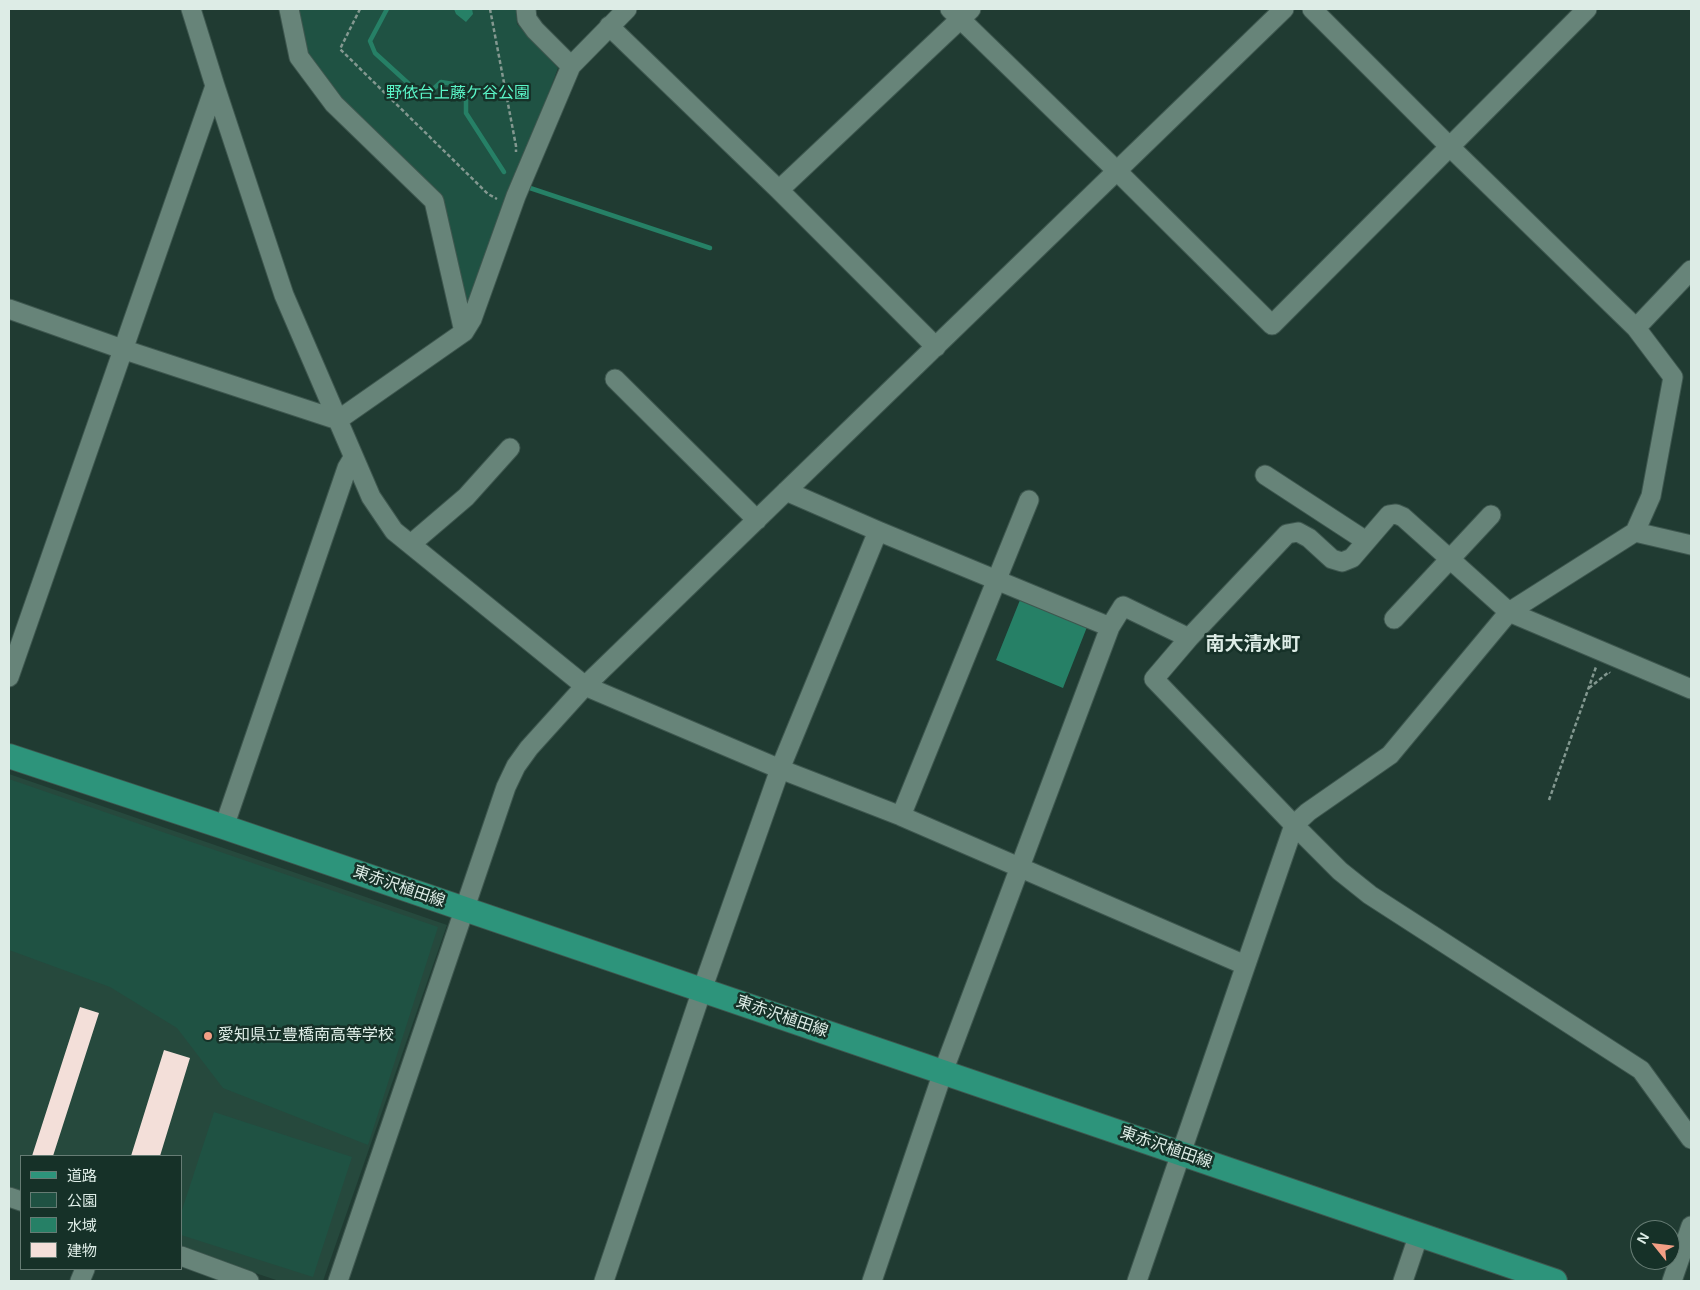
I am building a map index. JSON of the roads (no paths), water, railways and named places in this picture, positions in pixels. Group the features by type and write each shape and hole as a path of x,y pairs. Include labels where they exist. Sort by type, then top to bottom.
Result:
{"main road":[{"name":"東赤沢植田線","path":"9,756 224,827 1555,1281"}],"street":[{"path":"191,9 284,295 371,497 394,531 585,686 780,769 901,816 1245,966"},
{"path":"289,9 299,57 334,104 434,201 464,332"},
{"path":"526,9 527,19 535,30 571,66"},
{"path":"338,420 464,332 472,319 516,196 571,66 627,9"},
{"path":"338,1281 506,787 516,766 529,748 585,686 1284,9"},
{"path":"1137,1281 1294,825 1308,812 1390,755 1509,612 1635,532 1651,496 1673,377 1636,328 1450,147 1312,9"},
{"path":"779,190 960,12 1272,325 1587,9"},
{"path":"609,26 779,190 936,348"},
{"path":"9,677 122,348 215,86"},
{"path":"1636,328 1691,270"},
{"path":"9,309 338,420"},
{"path":"615,378 757,520"},
{"path":"411,544 466,497 510,448"},
{"path":"224,827 347,468 353,458"},
{"path":"1266,475 1366,541"},
{"path":"786,491 1110,627"},
{"path":"901,816 1029,500"},
{"path":"1691,689 1509,612 1403,517 1396,514 1389,516 1352,558 1342,562 1332,559 1309,538 1298,532 1288,534 1188,638 1154,679 1340,871 1370,895 1641,1070 1691,1139"},
{"path":"1394,619 1491,514"},
{"path":"604,1281 702,990 780,769 878,531"},
{"path":"1635,532 1691,545"},
{"path":"872,1281 943,1072 1110,627 1123,606 1188,638"},
{"path":"1672,1281 1691,1226"},
{"path":"1403,1281 1419,1234"},
{"path":"182,1256 249,1281"}],"water":[{"path":"454,9 472,9 473,14 466,22 456,14"},
{"path":"1020,600 1087,627 1063,688 996,660"}],"waterway":[{"path":"387,9 370,41 375,53 420,94 431,91 441,82 453,84 466,95 466,113 504,172"},
{"path":"527,187 710,248"}],"place":[{"name":"愛知県立豊橋南高等学校","path":"208,1036"}],"district":[{"name":"南大清水町","path":"1253,645"}],"park label":[{"name":"野依台上藤ケ谷公園","path":"458,94"}]}
